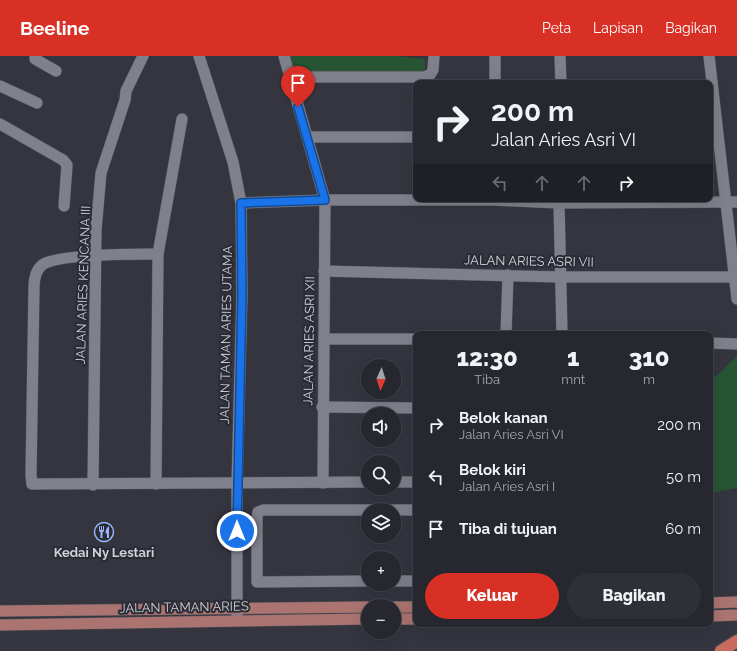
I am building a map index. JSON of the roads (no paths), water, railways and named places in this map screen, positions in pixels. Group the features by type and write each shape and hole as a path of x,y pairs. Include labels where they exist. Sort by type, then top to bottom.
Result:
{"highway":[{"path":"721,651 737,640"}],"main road":[{"path":"713,603 737,602"},
{"name":"JALAN TAMAN ARIES","path":"0,611 361,607"},
{"path":"401,607 413,607"},
{"path":"713,616 737,615"},
{"path":"401,619 413,619"},
{"name":"JALAN TAMAN ARIES","path":"0,625 237,620 361,620"}],"street":[{"path":"35,56 35,59 56,70"},
{"name":"JALAN ARIES KENCANA III","path":"93,484 95,256 101,173 125,100 126,91 143,56"},
{"name":"JALAN TAMAN ARIES UTAMA","path":"199,56 233,162 241,203 242,295 237,483 237,620"},
{"name":"JALAN ARIES ASRI XII","path":"284,56 325,200 322,408 323,482"},
{"path":"289,77 424,77 430,75 433,70 434,56"},
{"path":"495,56 495,80"},
{"path":"560,56 560,80"},
{"path":"709,56 710,80"},
{"path":"0,86 37,103"},
{"path":"156,484 158,254 182,119"},
{"path":"0,124 63,160 67,165 64,206"},
{"path":"713,124 714,141 732,203 734,277 737,299"},
{"path":"308,137 413,138"},
{"path":"241,203 325,200 413,200"},
{"path":"537,202 732,203"},
{"path":"559,203 562,331"},
{"path":"158,254 95,256 47,263 42,265 34,277 31,482 34,485 361,482"},
{"name":"JALAN ARIES ASRI VII","path":"324,271 561,277 734,277"},
{"path":"506,331 508,275"},
{"path":"324,339 413,338"},
{"path":"713,343 737,344"},
{"path":"322,408 413,408"},
{"path":"401,482 413,482"},
{"path":"361,581 257,582 258,512 262,510 413,510"},
{"path":"401,581 413,581"}],"place":[{"name":"Kedai Ny Lestari","path":"104,532"}]}
